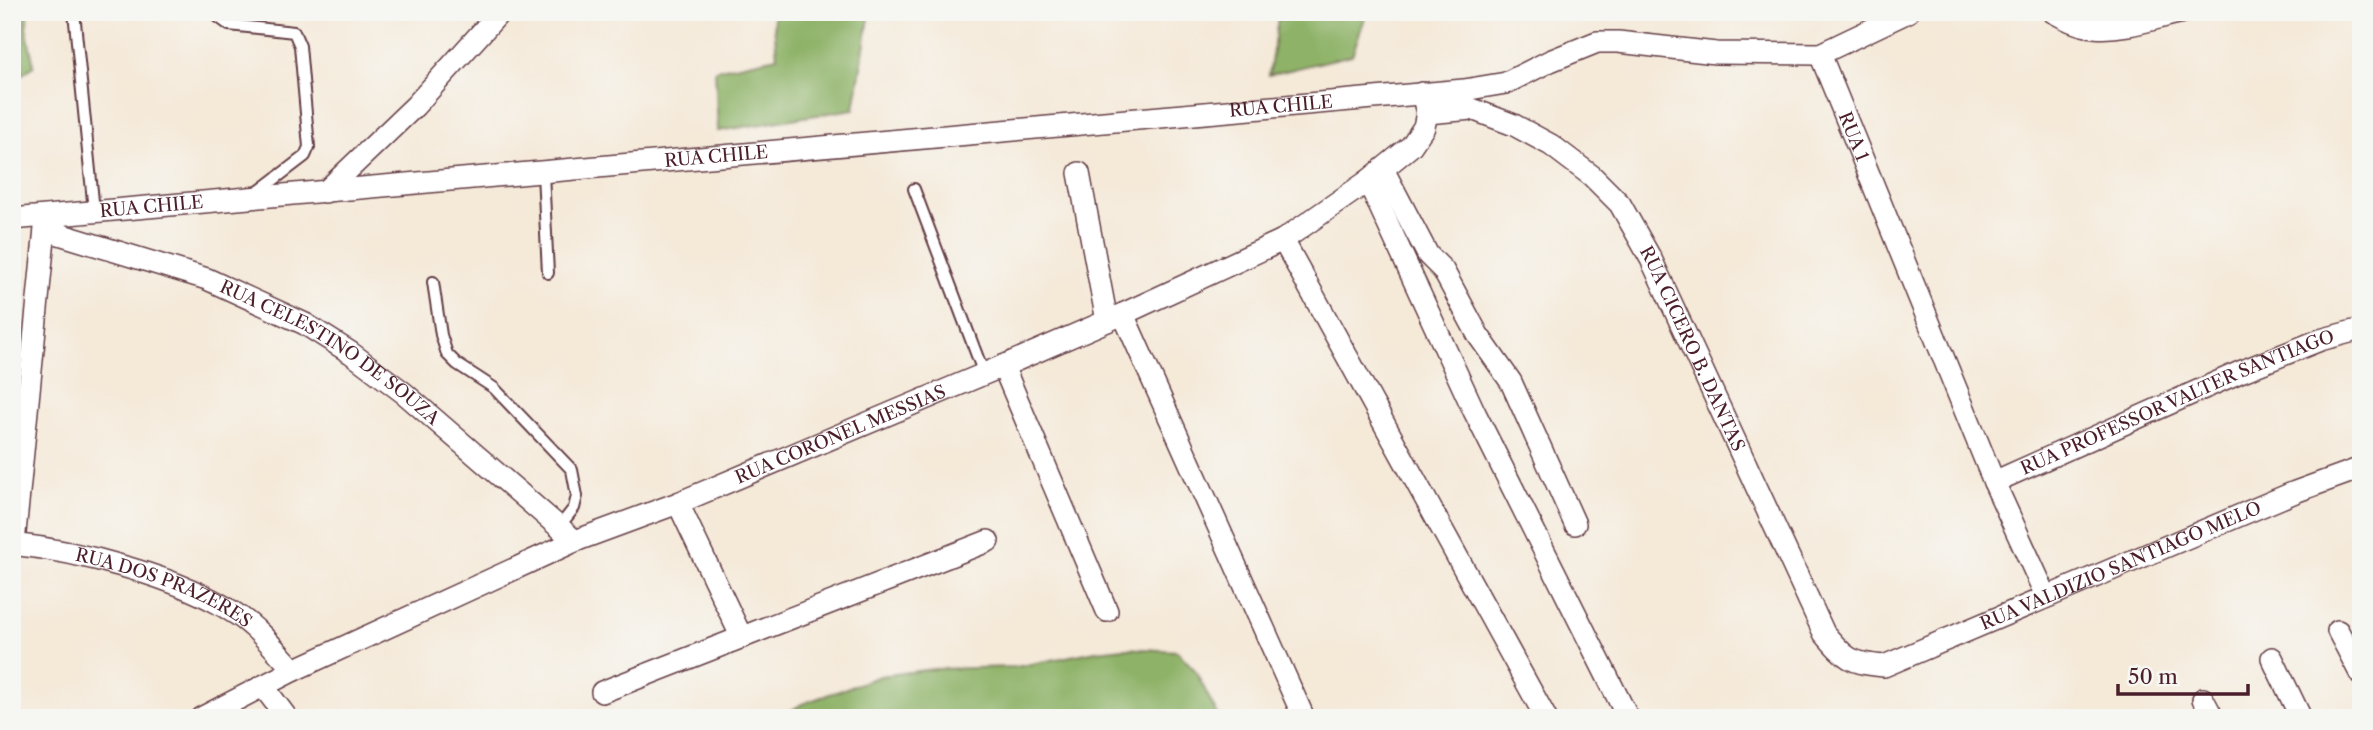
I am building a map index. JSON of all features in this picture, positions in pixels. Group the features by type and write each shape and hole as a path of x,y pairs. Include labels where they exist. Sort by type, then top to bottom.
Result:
{"street":[{"path":"325,192 415,106 500,12"},
{"path":"1424,103 1464,90 1506,83 1597,42 1618,41 1716,53 1820,54 1908,12"},
{"path":"2053,12 2076,24 2095,28 2120,26 2183,12"},
{"name":"RUA 1","path":"1820,54 1994,482 2046,596"},
{"name":"RUA CHILE","path":"12,219 46,223 94,211 1424,103"},
{"name":"RUA CORONEL MESSIAS","path":"201,718 567,534 678,503 994,370 1283,240 1375,175 1410,146 1423,127 1424,103"},
{"name":"RUA CICERO B. DANTAS","path":"1424,103 1472,109 1514,125 1551,145 1592,176 1620,204 1651,259 1824,633 1843,655 1860,664 1884,666"},
{"path":"1079,173 1115,317 1304,718"},
{"path":"1375,175 1428,255 1443,270 1478,335 1511,382 1575,524"},
{"path":"1375,175 1474,411 1628,718"},
{"path":"13,543 46,223"},
{"name":"RUA CELESTINO DE SOUZA","path":"46,223 207,279 305,324 351,353 404,393 567,534"},
{"path":"1283,240 1546,718"},
{"name":"RUA PROFESSOR VALTER SANTIAGO","path":"1994,482 2240,372 2320,340 2361,329"},
{"path":"994,370 1107,611"},
{"name":"RUA VALDIZIO SANTIAGO MELO","path":"1884,666 2295,492 2361,468"},
{"path":"678,503 741,636"},
{"path":"602,692 988,541"},
{"name":"RUA DOS PRAZERES","path":"13,543 98,560 170,582 208,597 238,615 294,670"},
{"path":"2339,631 2361,675"},
{"path":"2272,658 2301,718"},
{"path":"263,686 287,718"}],"lane":[{"path":"74,12 94,211"},
{"path":"216,12 217,16 229,25 294,32 300,46 309,147 305,156 249,198"},
{"path":"544,173 548,273"},
{"path":"914,189 994,370"},
{"path":"433,282 440,335 447,354 457,364 494,387 572,470 577,496 567,534"}],"green space":[{"path":"12,12 29,12 26,27 34,66 14,80"},
{"path":"773,12 870,12 854,109 718,131 715,70 777,57"},
{"path":"1279,12 1367,12 1352,55 1269,75"},
{"path":"1582,12 1824,12 1816,16"},
{"path":"1124,648 1177,651 1195,670 1219,718 779,718 802,704 880,676 933,669 1016,667"}]}
